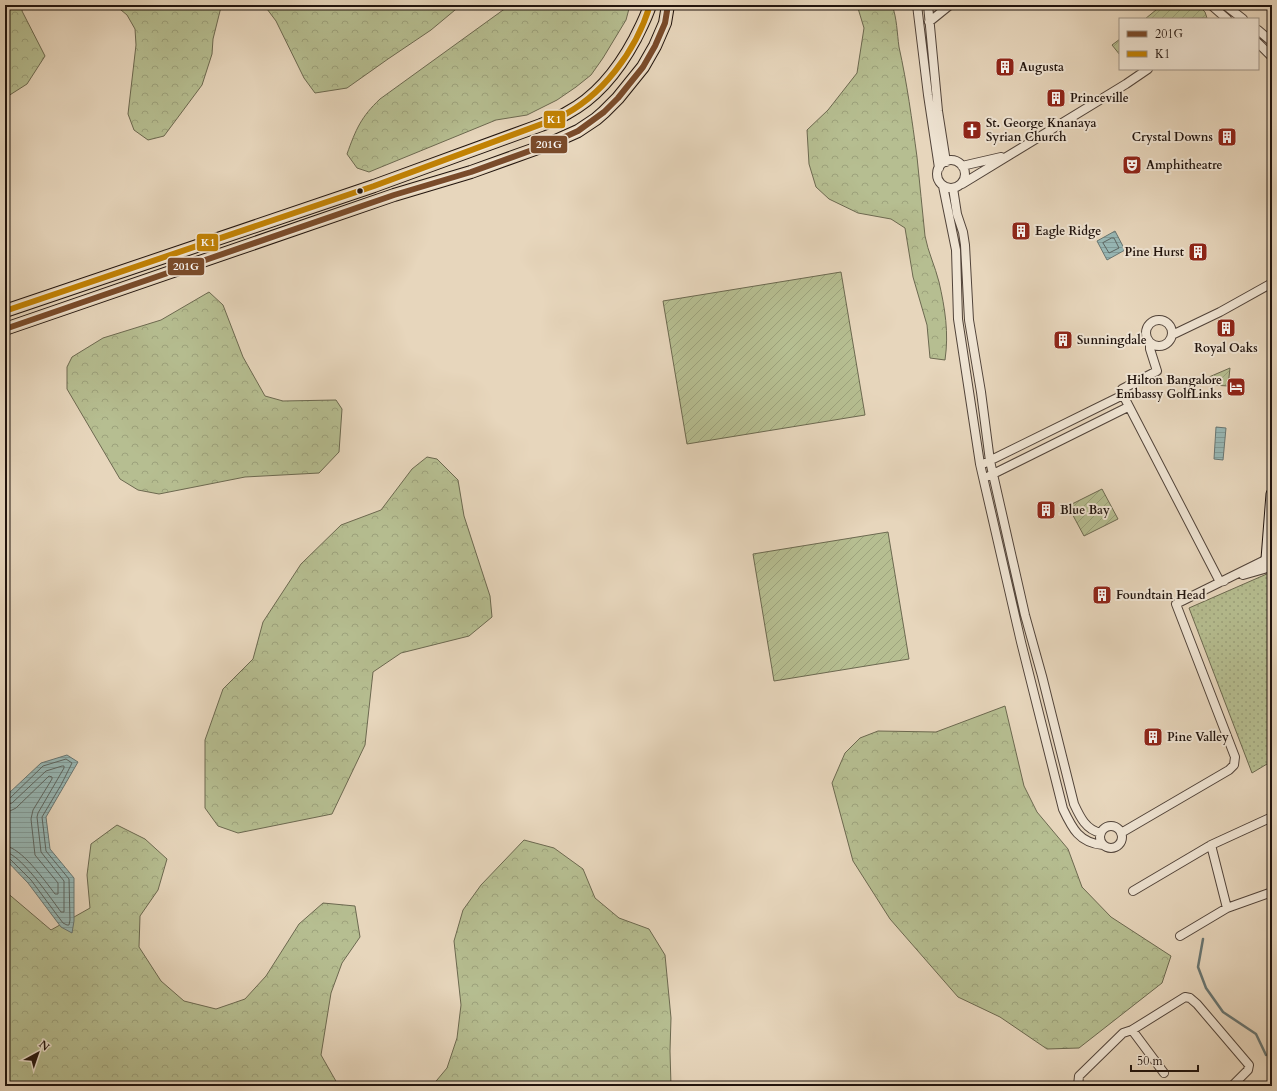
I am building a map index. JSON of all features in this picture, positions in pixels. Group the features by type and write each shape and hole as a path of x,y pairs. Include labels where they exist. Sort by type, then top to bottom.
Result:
{"main road":[{"path":"5,311 374,186 542,125 567,114 592,96 603,85 625,57 638,33 650,5"},
{"path":"5,329 379,201 471,172 578,131 590,123 618,98 643,67 658,40 665,23 668,5"},
{"path":"374,186 379,201"}],"street":[{"path":"917,5 939,168 938,177 943,186 956,250 958,318 980,464 1021,642 1063,809 1070,824 1078,835 1086,841 1112,848 1118,845 1121,840 1121,833 1116,828 1109,826 1101,833 1100,839 1103,845"},
{"path":"928,5 938,111 946,162"},
{"path":"929,22 950,5"},
{"path":"1211,5 1224,18 1232,11"},
{"path":"1225,5 1242,18"},
{"path":"1259,31 1272,42"},
{"path":"1259,44 1272,57"},
{"path":"943,186 953,188 962,184 1147,70"},
{"path":"962,166 1007,155"},
{"path":"939,168 946,162 955,161 962,166 965,174 962,184"},
{"path":"953,188 957,214 963,232 965,245 969,320 981,392 990,461 998,501 1025,615 1074,804 1080,818 1085,824 1091,829 1101,833"},
{"path":"1172,336 1220,312 1272,283"},
{"path":"1161,319 1166,321 1173,330 1172,336 1170,341 1166,344 1155,346 1147,338 1147,326 1156,320 1161,319"},
{"path":"1150,342 1150,349 1157,371 1122,389 1121,391 1220,582"},
{"path":"980,464 990,461 1123,396"},
{"path":"984,478 993,475 1128,407"},
{"path":"1121,833 1229,770 1235,762 1236,757 1176,604 1220,582 1270,563 1272,494"},
{"path":"1133,891 1211,846 1272,817"},
{"path":"1211,846 1227,908"},
{"path":"1180,936 1227,908 1272,892"},
{"path":"1078,1086 1079,1076 1123,1033 1132,1030 1185,997 1190,998 1249,1065 1248,1070 1232,1086"},
{"path":"1132,1030 1164,1072"}],"green space":[{"path":"5,5 23,5 22,11 45,56 27,84 5,98"},
{"path":"115,5 220,5 221,7 213,39 212,54 202,85 164,136 148,140 134,130 128,114 136,45 135,29 127,15"},
{"path":"264,5 461,5 431,30 347,88 315,93 304,78 276,21"},
{"path":"510,5 630,5 626,20 591,75 557,100 527,115 496,120 369,172 357,168 347,154 353,137 360,124 373,106 380,99"},
{"path":"857,5 892,5 894,10 917,157 925,236 936,270 945,311 947,340 945,360 930,358 927,325 913,277 905,228 891,219 858,213 829,199 816,187 809,164 807,130 828,110 857,73 864,28"},
{"path":"1162,5 1198,5 1205,12 1207,18 1146,18"},
{"path":"1119,40 1119,54 1112,45"},
{"path":"841,272 865,415 687,444 663,301"},
{"path":"209,292 223,305 243,357 265,396 283,401 336,400 342,409 339,452 319,473 245,477 159,494 138,490 120,479 67,389 67,367 72,357 103,338 161,320"},
{"path":"1230,368 1228,386 1213,385 1209,377"},
{"path":"427,457 437,459 458,480 464,516 490,596 492,617 469,636 401,653 373,672 365,745 332,814 238,833 218,826 205,808 205,740 223,689 253,659 263,622 301,564 341,525 381,510 412,469"},
{"path":"1102,489 1118,519 1084,536 1068,506"},
{"path":"888,532 909,659 774,681 753,554"},
{"path":"1269,573 1269,591 1272,608 1272,761 1252,773 1189,608"},
{"path":"1005,706 1024,786 1037,812 1068,849 1082,887 1111,917 1171,956 1162,983 1079,1048 1047,1049 1000,1017 958,997 890,919 853,861 832,783 845,753 860,738 878,731 936,732"},
{"path":"5,730 9,731 5,765"},
{"path":"117,825 145,839 167,859 158,890 140,916 139,947 161,981 184,1001 216,1009 245,999 266,976 299,924 323,903 355,906 360,937 342,963 331,993 321,1055 337,1083 342,1086 5,1086 5,891 51,930 90,908 87,875 91,844"},
{"path":"524,840 554,848 583,869 595,898 619,918 649,929 665,955 671,1018 671,1086 432,1086 447,1068 457,1038 461,1005 454,941 463,910 481,885"}],"water":[{"path":"1115,231 1125,250 1107,260 1097,241"},
{"path":"1216,427 1226,428 1223,460 1214,459"},
{"path":"67,755 78,762 46,817 50,849 74,878 74,921 72,933 61,927 28,883 5,859 5,799 9,793 41,763"}],"waterway":[{"path":"1203,939 1198,967 1206,988 1223,1012 1256,1034 1266,1055"}],"transit line":[{"name":"K1","path":"5,311 374,186 558,118 589,98 615,71 636,39 650,5"},
{"name":"201G","path":"5,329 394,195 471,172 549,144 578,131 604,112 618,98 643,67 655,46 665,23 668,5"}],"place":[{"name":"Augusta","path":"1005,67"},
{"name":"Princeville","path":"1056,98"},
{"name":"St. George Knanaya Syrian Church","path":"972,130"},
{"name":"Crystal Downs","path":"1227,137"},
{"name":"Amphitheatre","path":"1132,165"},
{"name":"Eagle Ridge","path":"1021,231"},
{"name":"Pine Hurst","path":"1198,252"},
{"name":"Royal Oaks","path":"1226,328"},
{"name":"Sunningdale","path":"1063,340"},
{"name":"Hilton Bangalore Embassy GolfLinks","path":"1236,387"},
{"name":"Blue Bay","path":"1046,510"},
{"name":"Foundtain Head","path":"1102,595"},
{"name":"Pine Valley","path":"1153,737"}]}
